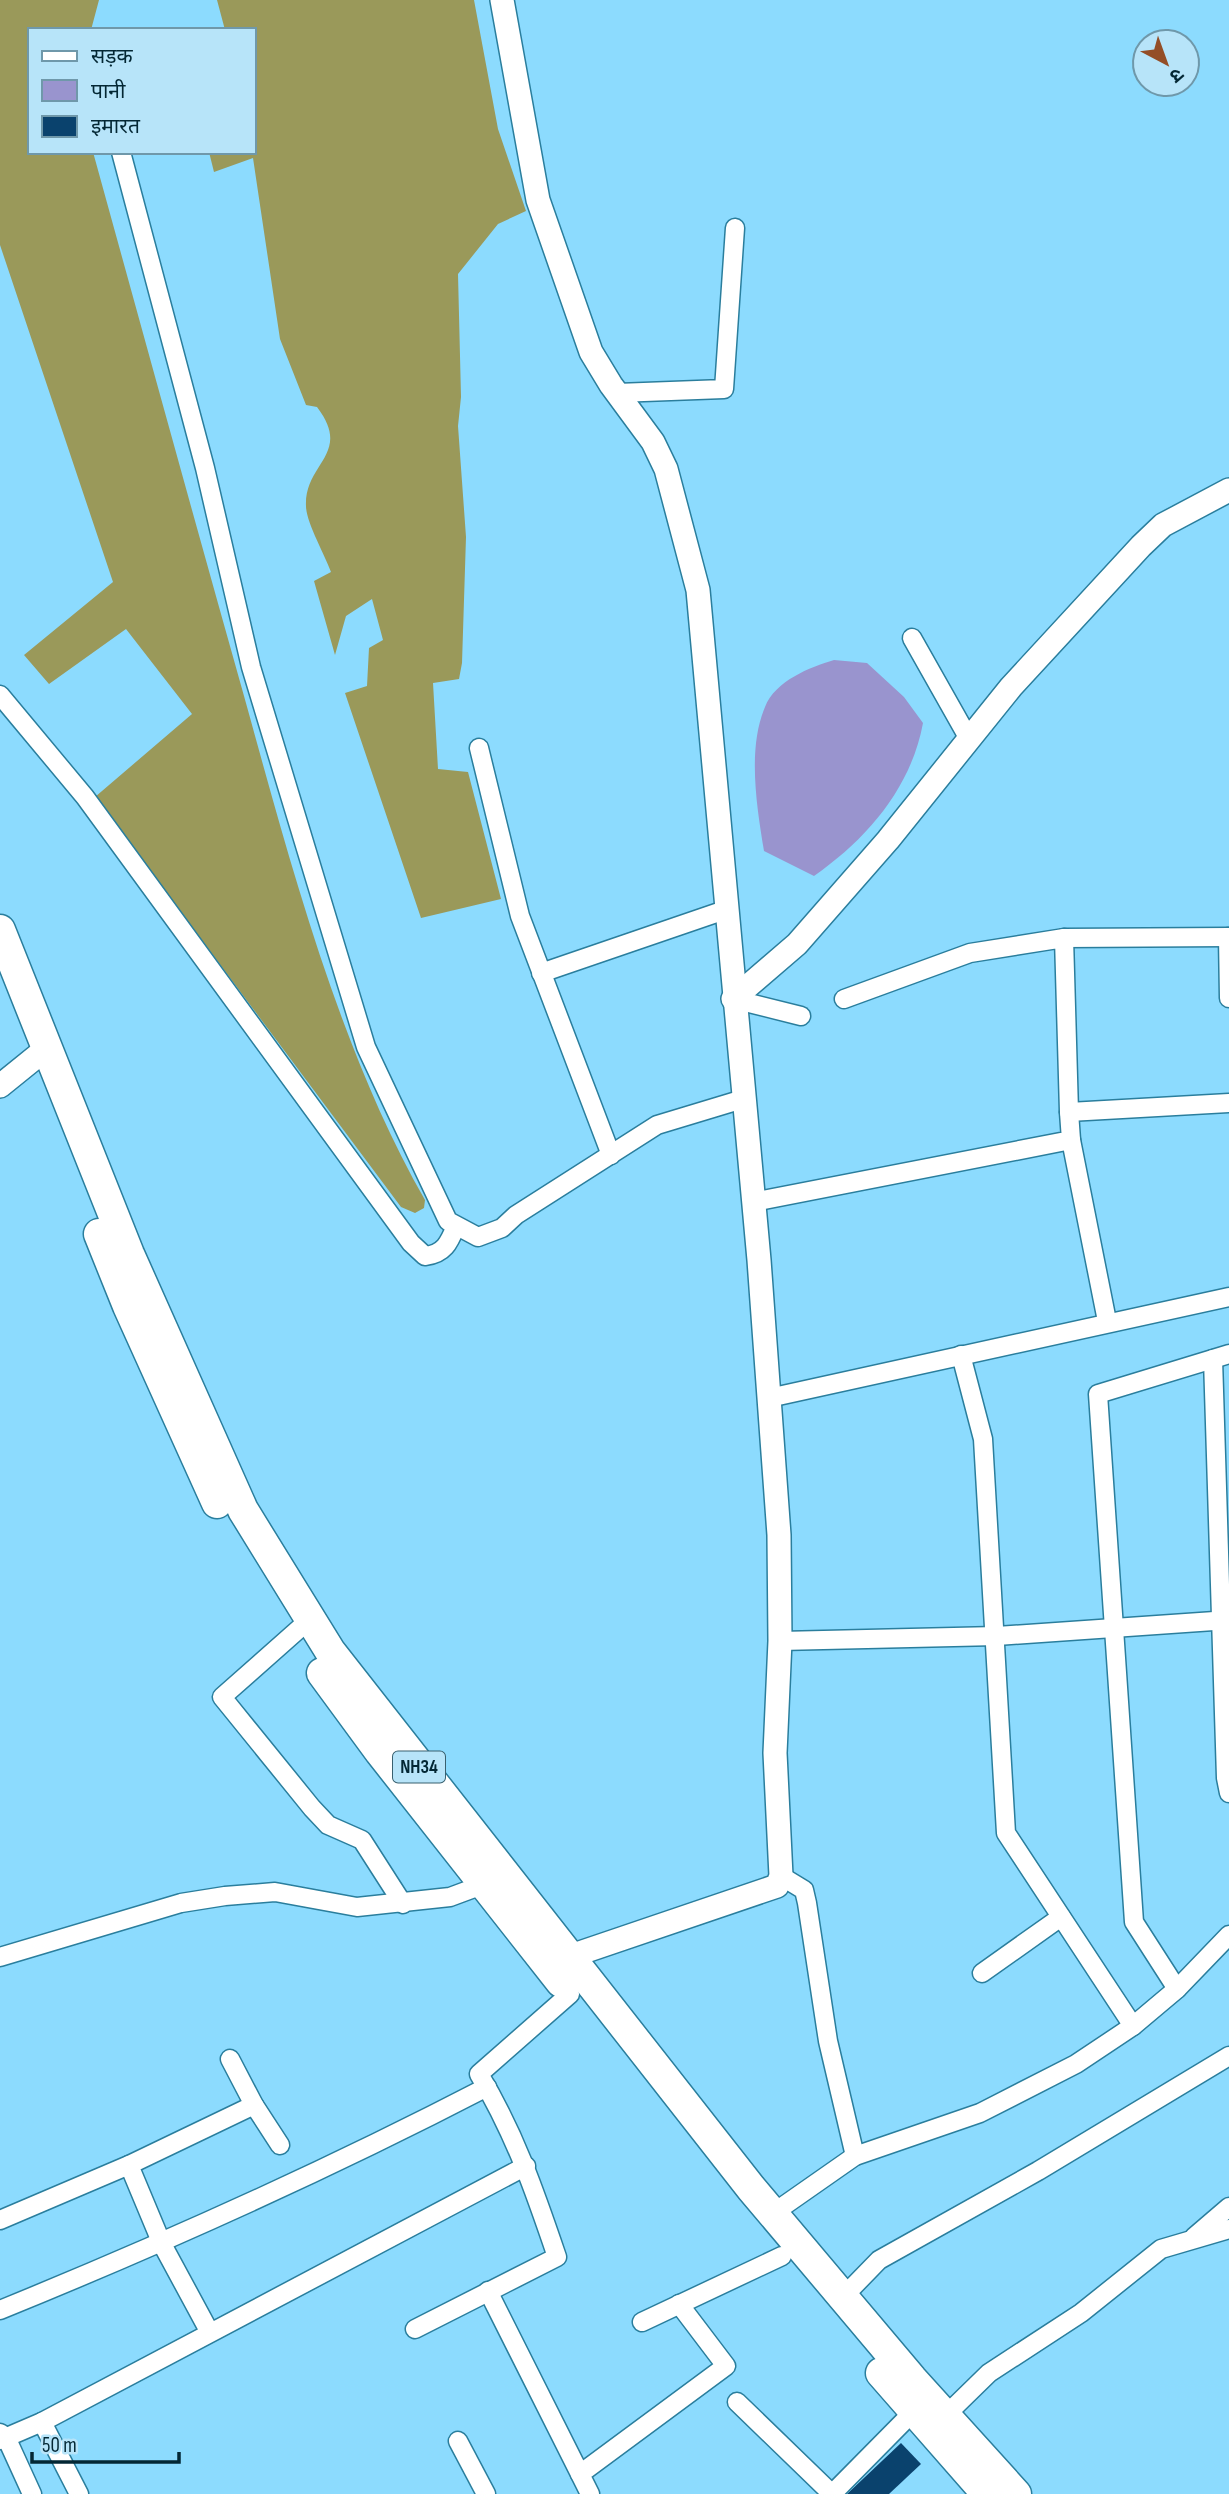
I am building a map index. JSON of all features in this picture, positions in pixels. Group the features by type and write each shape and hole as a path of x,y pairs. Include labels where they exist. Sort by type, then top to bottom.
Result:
{"highway":[{"name":"NH34","path":"0,930 39,1053"},
{"name":"NH34","path":"0,981 39,1053 243,1510 301,1627 380,1752 570,1994 782,2256 986,2494"},
{"name":"NH34","path":"301,1627 330,1651 772,2214 1016,2494"}],"street":[{"path":"502,0 538,200 591,352 653,442 666,469 698,590 753,1202 779,1535 780,1641 775,1753 781,1876 777,1886 771,1891 568,1957"},
{"path":"122,154 205,468 251,667 366,1048 447,1221 478,1237 502,1228 516,1215 657,1125 743,1099"},
{"path":"617,393 724,389 735,228"},
{"path":"733,999 797,944 888,840 1011,687 1155,533 1229,490"},
{"path":"912,638 969,739"},
{"path":"0,695 85,797 411,1243 425,1256 438,1254 449,1244 456,1226"},
{"path":"479,748 520,916 611,1155"},
{"path":"541,973 725,909"},
{"path":"1064,937 1071,1140 1107,1321"},
{"path":"844,999 970,954 1064,937 1228,937 1229,998"},
{"path":"733,999 801,1016"},
{"path":"0,1086 39,1053"},
{"path":"1069,1112 1229,1104"},
{"path":"753,1202 1071,1140"},
{"path":"769,1398 1107,1321 1229,1297"},
{"path":"961,1355 984,1439 997,1636 1002,1800 1006,1833 1133,2026"},
{"path":"1177,1989 1133,1922 1097,1394 1221,1357 1226,1779 1229,1793"},
{"path":"780,1641 997,1636 1225,1620"},
{"path":"301,1627 222,1696 328,1825 362,1840 403,1904"},
{"path":"781,1876 804,1890 828,2041 855,2156"},
{"path":"0,1957 181,1903 225,1896 275,1892 357,1907 450,1897 485,1884"},
{"path":"982,1973 1060,1917"},
{"path":"772,2214 855,2156 980,2113 1076,2064 1133,2026 1177,1989 1229,1935"},
{"path":"415,2329 557,2257 526,2166 507,2121 479,2074 570,1994"},
{"path":"843,2297 879,2260 1038,2171 1229,2056"},
{"path":"230,2059 254,2105 280,2145"},
{"path":"0,2310 162,2244 313,2176 487,2087"},
{"path":"0,2220 129,2165 254,2105"},
{"path":"129,2165 162,2244 209,2332"},
{"path":"32,2494 2,2436 42,2422 526,2166"},
{"path":"1194,2237 1229,2207"},
{"path":"946,2415 989,2373 1081,2313 1161,2249 1194,2237 1229,2229"},
{"path":"642,2322 782,2256"},
{"path":"488,2291 590,2494"},
{"path":"580,2474 726,2366 679,2304"},
{"path":"737,2402 832,2494 914,2411"},
{"path":"42,2422 79,2494"},
{"path":"458,2441 486,2494"}],"shaded area":[{"path":"0,0 99,0 92,28 28,28 28,154 94,154 299,889 342,1018 367,1081 394,1142 425,1200 424,1208 415,1213 401,1207 95,797 192,714 126,629 49,684 24,655 113,582 0,245"},
{"path":"217,0 474,0 498,129 526,211 498,224 458,274 461,397 458,426 466,537 462,663 459,679 433,683 438,769 468,772 501,899 421,918 345,693 367,686 369,648 383,640 372,599 346,616 335,655 314,581 331,572 309,521 307,491 329,448 330,436 327,423 317,407 306,405 280,339 253,158 214,172 210,154 256,154 256,28 224,28"}],"water":[{"path":"834,660 867,663 904,697 923,723 908,769 884,810 852,846 814,876 764,851 755,779 756,741 765,707 777,690 794,676"}],"building":[{"path":"901,2443 921,2464 889,2494 847,2494"}]}
